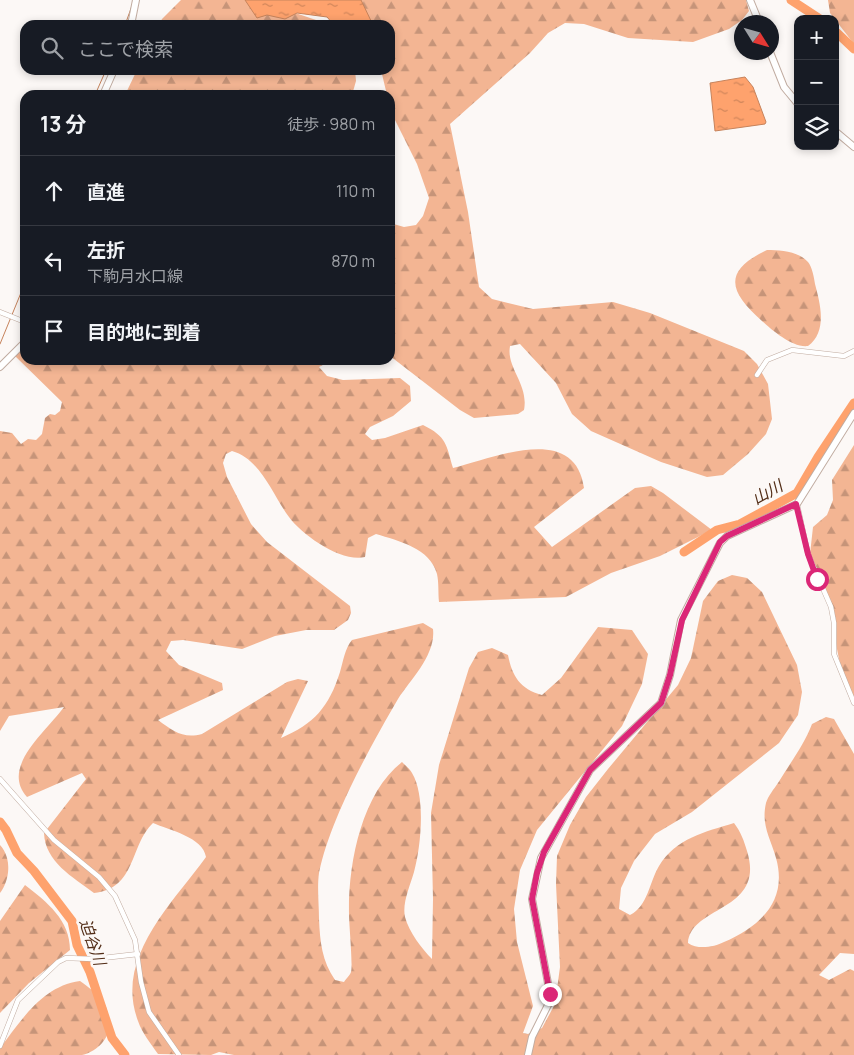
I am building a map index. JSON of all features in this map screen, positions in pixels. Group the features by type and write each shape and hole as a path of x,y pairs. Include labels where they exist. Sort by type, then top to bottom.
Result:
{"main road":[{"path":"132,20 136,0"},
{"path":"750,0 756,15"},
{"path":"773,60 784,87 794,99"},
{"path":"105,90 112,75"},
{"path":"839,134 854,147"},
{"path":"0,367 20,347"},
{"path":"528,1055 532,1037 550,999 532,899 537,873 544,852 590,770 661,703 670,675 682,620 720,542 727,536 796,504 854,413"}],"street":[{"path":"0,312 20,320"},
{"path":"757,374 767,360 792,350 844,356 854,351"},
{"path":"796,504 808,554 831,607 834,623 834,654 854,703"},
{"path":"0,779 54,840 108,886 132,928 138,954 141,982 149,1012 179,1055"},
{"path":"0,1046 18,1000 58,962 66,958 94,959 138,954"}],"green space":[{"path":"181,0 257,0 316,20 162,20"},
{"path":"348,0 746,0 749,11 746,15 734,15 734,26 693,42 628,38 584,24 565,23 548,33 530,53 450,124 468,212 479,287 492,299 533,309 613,302 650,313 744,351 757,364 768,384 772,419 766,434 748,454 723,475 707,477 661,462 591,431 572,414 556,383 520,344 510,346 511,362 521,384 525,401 524,410 518,414 474,418 460,410 395,360 395,224 404,227 416,225 423,216 429,198 417,164 395,120 395,90 386,90 382,75 395,75 395,20 366,20"},
{"path":"828,0 854,0 854,44 839,25 839,15 832,15"},
{"path":"135,75 355,75 356,81 353,90 127,90"},
{"path":"767,250 794,253 804,258 811,267 821,316 818,333 808,346 790,342 777,334 751,310 737,291 735,282 737,274 753,258"},
{"path":"20,350 20,361 15,356"},
{"path":"24,365 323,365 319,367 327,376 343,380 400,378 410,386 411,401 393,416 370,427 365,434 372,440 385,438 423,425 437,433 444,442 453,468 510,453 549,450 566,456 577,468 584,488 534,527 552,547 635,488 651,486 712,530 660,556 611,573 566,597 439,602 437,574 428,558 421,552 404,543 376,534 368,538 365,557 356,558 334,552 303,532 289,517 259,470 242,455 232,451 226,454 223,463 227,477 251,524 267,542 350,606 351,613 348,620 334,630 306,630 275,636 242,649 183,640 171,641 166,651 179,665 222,683 223,690 158,720 174,731 184,735 202,734 287,682 298,679 308,681 281,738 303,727 325,705 336,684 346,651 352,640 423,623 433,629 433,639 427,657 398,699 375,739 341,807 324,852 319,873 318,890 322,951 327,966 335,980 344,982 351,968 349,895 351,874 360,832 376,792 402,762 411,772 416,783 421,808 419,849 405,900 404,912 416,940 432,959 431,813 439,765 469,668 478,652 492,648 508,655 518,681 528,689 542,695 561,678 598,627 632,630 648,654 642,684 622,726 537,830 520,870 514,909 517,942 533,1006 523,1033 528,1034 542,1028 555,1004 560,967 556,884 557,856 570,825 586,797 678,685 691,658 703,601 718,581 732,575 747,578 762,592 797,665 802,692 798,715 779,743 692,812 655,834 634,861 621,888 619,909 630,915 641,906 659,866 666,856 683,842 692,837 734,823 739,830 747,851 750,871 746,886 726,906 701,921 692,931 688,943 701,947 716,945 737,936 760,919 775,899 779,873 765,825 767,800 801,747 812,724 826,717 834,719 854,754 854,954 840,953 819,975 829,980 850,969 854,971 854,1055 234,1055 219,1052 211,1055 158,1054 144,1034 138,1021 133,998 134,975 140,954 150,933 206,857 204,850 192,839 153,823 145,832 125,875 118,883 108,889 94,893 69,875 55,861 49,852 44,833 86,779 82,773 27,797 20,786 19,774 22,762 37,739 64,707 9,716 0,731 0,431 12,433 21,444 28,439 36,440 42,434 45,418 50,414 55,415 60,411 62,402"},
{"path":"854,445 854,700 840,664 836,644 836,619 810,554 813,527 827,515 833,500 832,480"},
{"path":"0,845 8,862 8,876 0,893"},
{"path":"25,885 49,905 62,921 69,939 70,950 29,983 0,1013 0,921"},
{"path":"80,981 98,995 107,1011 109,1018 108,1032 100,1045 91,1052 82,1055 0,1055 0,1048 34,1006 54,990"}],"water":[{"path":"245,0 361,0 371,20 330,20 327,17 297,13 285,19 267,15 257,18"},
{"path":"745,77 753,87 766,122 765,124 715,131 710,83"}],"waterway":[{"name":"山川","path":"791,0 814,15"},
{"path":"127,20 133,3"},
{"name":"山川","path":"839,35 854,49"},
{"path":"97,90 104,75"},
{"path":"0,344 20,295"},
{"name":"山川","path":"684,552 717,530 740,524 797,493 818,457 854,403"},
{"name":"迫谷川","path":"0,822 17,853 34,871 72,921 77,945 90,972 112,1038 125,1055"}],"route":[{"path":"550,994 532,899 541,858 590,770 603,756 637,728 661,703 670,675 682,620 720,542 727,536 796,504 808,554 817,579"}]}
